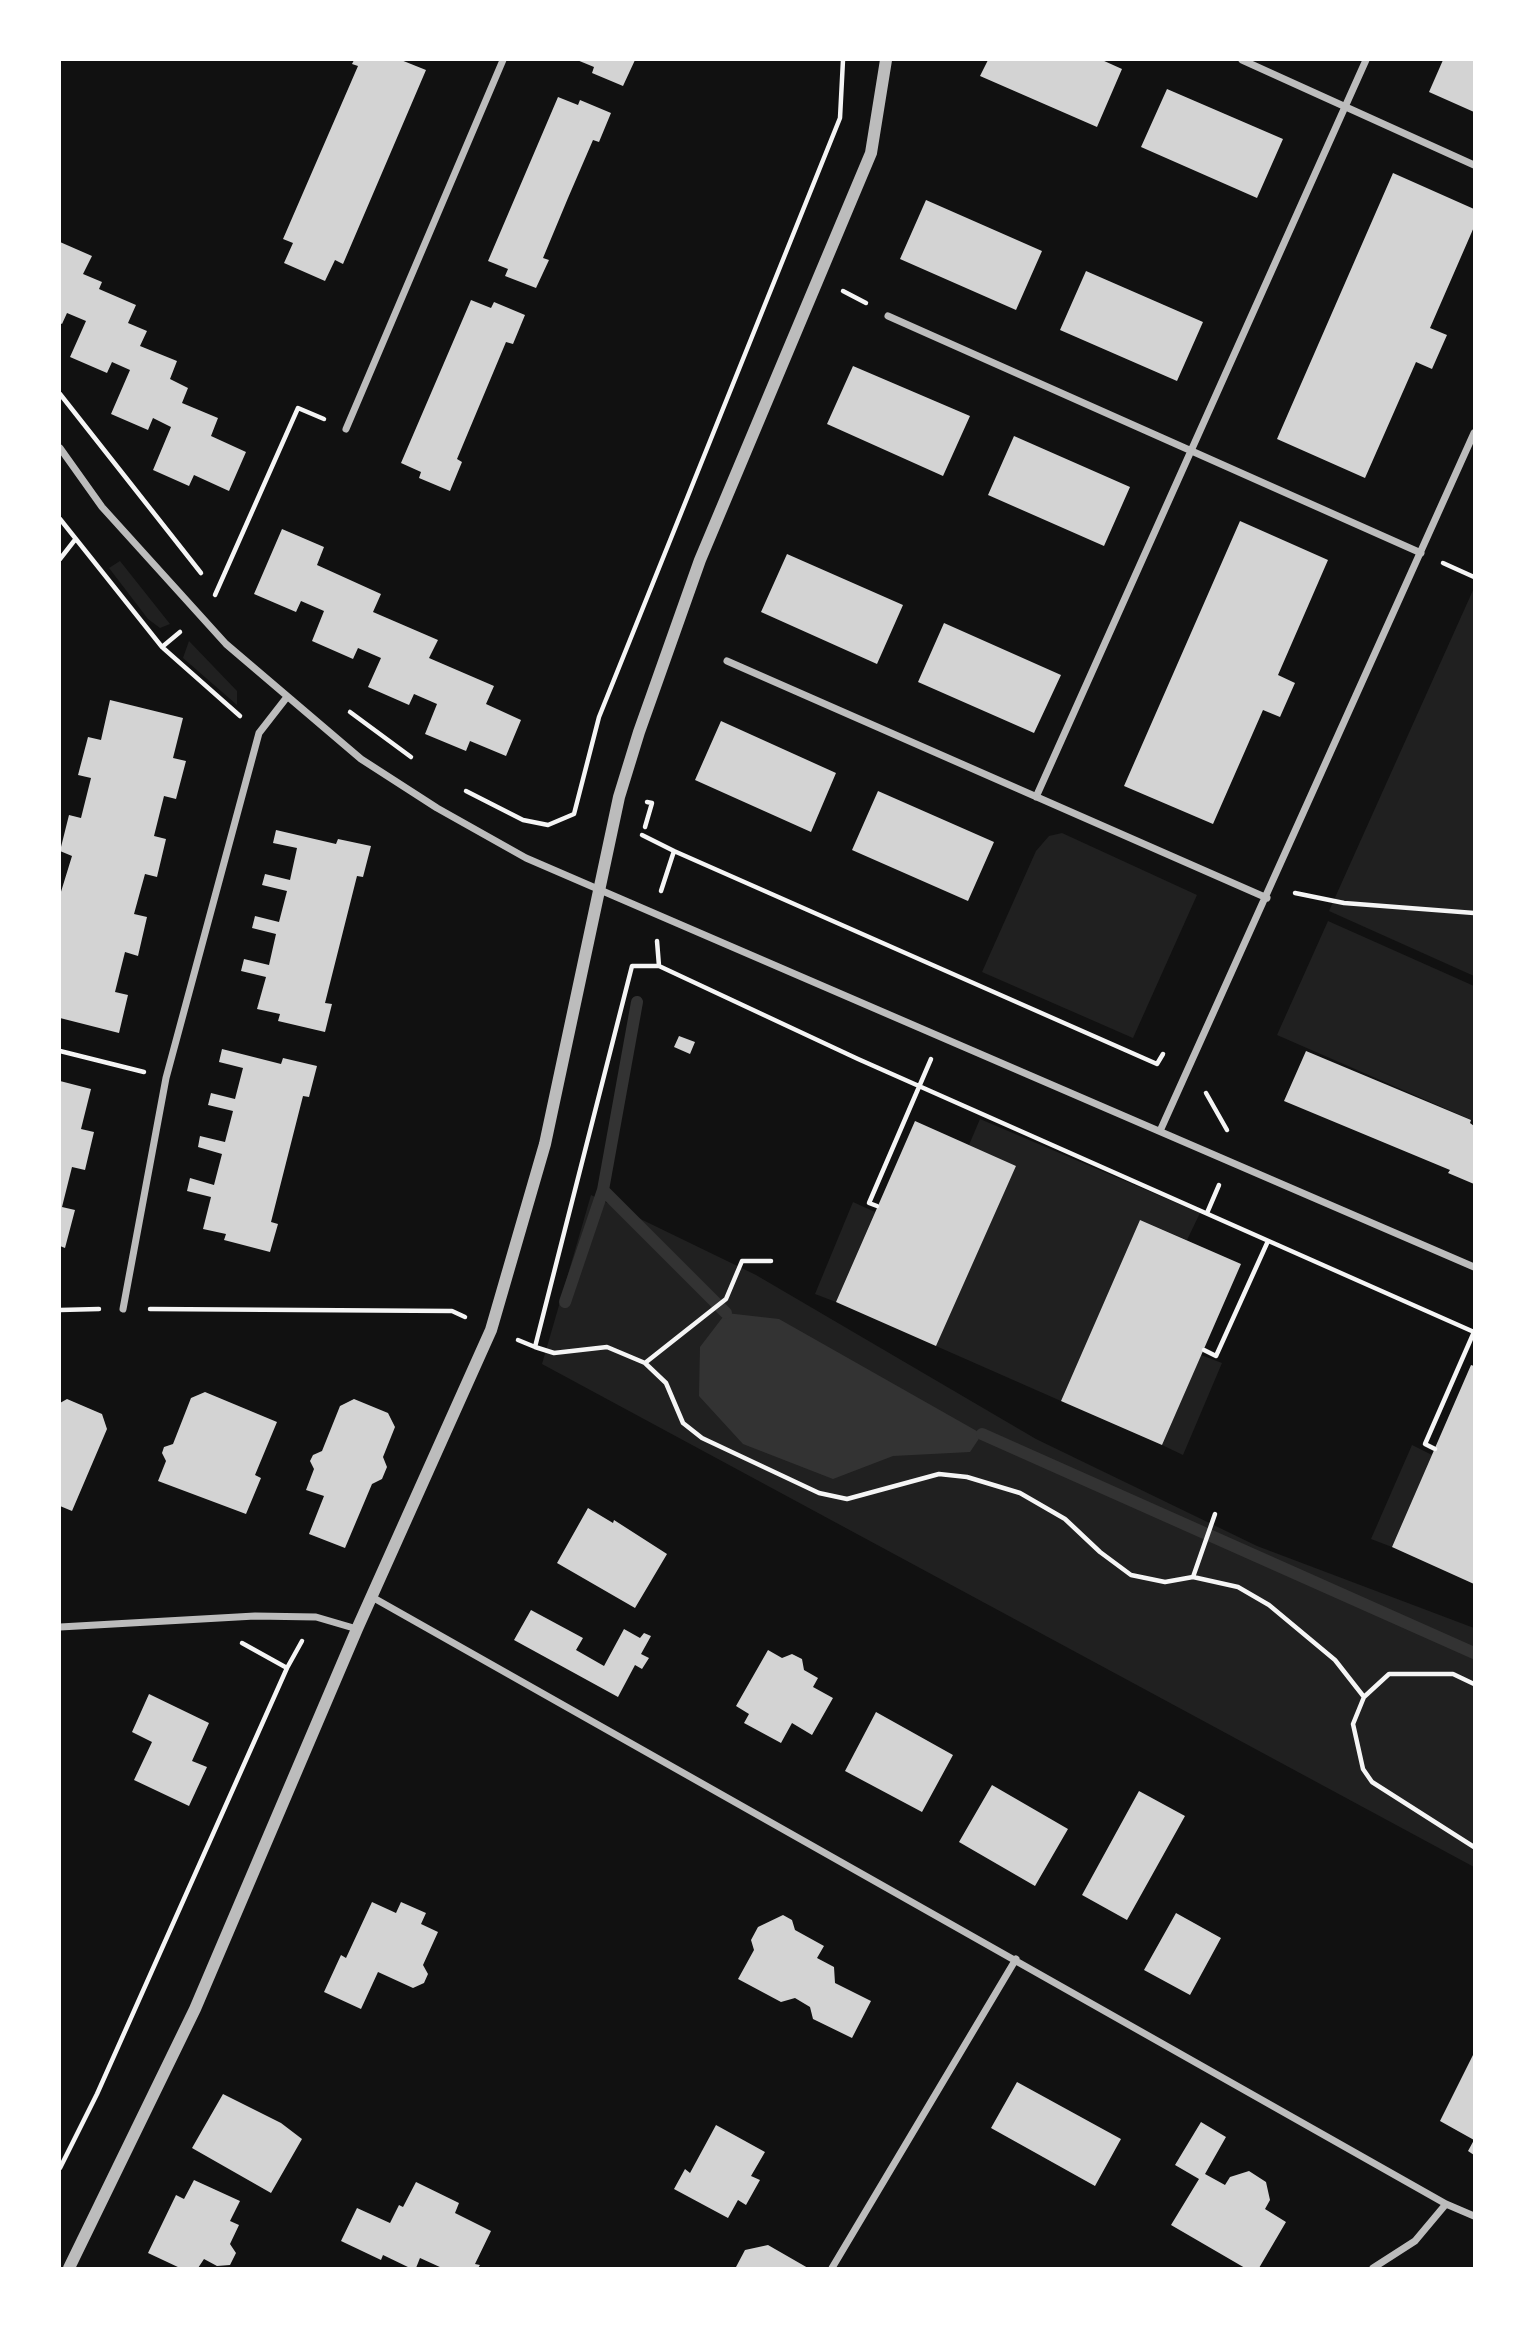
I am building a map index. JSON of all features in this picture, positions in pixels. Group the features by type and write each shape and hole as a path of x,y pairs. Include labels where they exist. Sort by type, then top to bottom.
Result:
{"street":[{"path":"346,429 503,60"},
{"path":"69,2269 195,2009 357,1629 491,1330 545,1144 619,797 700,560 871,153 886,60"},
{"path":"1242,60 1475,165"},
{"path":"1036,797 1366,60"},
{"path":"888,316 1421,554"},
{"path":"1160,1131 1272,888 1475,433"},
{"path":"60,449 102,507 226,644 361,759 437,808 526,858 601,888 1475,1267"},
{"path":"727,662 1267,898"},
{"path":"122,1309 166,1078 259,733 287,697"},
{"path":"372,1597 1446,2204 1475,2216"},
{"path":"60,1627 255,1616 316,1618 357,1629"},
{"path":"832,2269 1016,1959"},
{"path":"1373,2269 1415,2241 1446,2204"}],"path":[{"path":"462,789 523,820 548,825 574,814 599,717 840,118 843,60"},
{"path":"818,278 888,316"},
{"path":"60,394 225,604"},
{"path":"162,647 200,614 217,594 298,408 346,429"},
{"path":"60,519 74,541 162,647 259,733"},
{"path":"60,559 74,541"},
{"path":"1421,554 1475,577"},
{"path":"341,705 416,761"},
{"path":"582,786 652,803 642,837 1157,1065 1170,1042 1217,1059 1206,1094 1224,1129 1233,1133"},
{"path":"659,966 654,911 674,851"},
{"path":"1272,888 1344,903 1475,913"},
{"path":"536,1347 632,966 659,966 1474,1332 1425,1444 1434,1449"},
{"path":"877,1206 869,1203 942,1036"},
{"path":"60,1051 166,1078"},
{"path":"1203,1350 1216,1356 1268,1241"},
{"path":"645,1363 726,1299 742,1261 771,1261"},
{"path":"60,1310 452,1311 491,1330 554,1353 607,1346 645,1363 666,1383 683,1423 702,1438 819,1493 847,1499 939,1474 967,1477 1020,1493 1065,1519 1100,1552 1130,1575 1165,1582 1193,1577 1238,1587 1269,1605 1335,1660 1364,1697"},
{"path":"1193,1577 1215,1514"},
{"path":"60,2168 97,2094 287,1668 316,1618"},
{"path":"1475,1684 1453,1674 1389,1674 1364,1697 1353,1724 1363,1769 1372,1783 1475,1847"}],"shaded area":[{"path":"120,561 170,624 160,628 148,619 109,568"},
{"path":"1474,588 1474,976 1329,911"},
{"path":"189,641 237,691 237,705 183,658"},
{"path":"1062,833 1197,895 1133,1038 982,972 1036,851 1049,836"},
{"path":"1328,921 1474,986 1474,1121 1277,1035"},
{"path":"980,1119 1200,1213 1187,1240 1140,1220 1061,1401 936,1346 1016,1166 969,1145"},
{"path":"591,1195 756,1275 1036,1439 1257,1546 1474,1628 1474,1867 542,1364"},
{"path":"853,1202 875,1212 836,1302 815,1294"},
{"path":"726,1313 779,1319 982,1434 970,1452 893,1456 833,1479 743,1444 699,1396 700,1347"},
{"path":"1201,1355 1222,1363 1183,1455 1162,1445"},
{"path":"1412,1445 1432,1455 1392,1547 1371,1539"}],"building":[{"path":"354,60 401,60 426,70 343,264 335,260 325,281 284,263 293,243 283,239 358,66 352,64"},
{"path":"577,60 635,60 623,86 592,73 594,67"},
{"path":"988,60 1102,60 1122,69 1097,127 980,76"},
{"path":"1443,60 1474,60 1474,112 1429,92"},
{"path":"1167,89 1283,139 1257,198 1141,147"},
{"path":"558,97 578,105 580,100 611,113 599,142 593,140 568,198 543,258 549,260 536,288 505,276 508,269 488,261"},
{"path":"1393,173 1474,209 1474,227 1430,328 1447,335 1432,369 1416,362 1365,478 1277,439"},
{"path":"926,200 1042,251 1016,310 900,259"},
{"path":"60,242 92,256 83,274 102,282 99,289 136,305 128,323 147,331 140,346 177,361 170,379 188,388 182,403 218,418 211,436 246,452 229,491 194,475 189,486 153,470 171,427 153,418 148,430 111,414 130,370 112,362 107,373 70,357 86,321 67,313 62,324 60,323"},
{"path":"1086,271 1203,322 1177,381 1060,330"},
{"path":"471,300 491,308 494,302 525,315 513,344 506,342 457,459 462,462 450,491 419,478 421,472 401,463"},
{"path":"853,366 970,416 943,476 827,424"},
{"path":"1014,436 1130,487 1104,546 988,495"},
{"path":"1240,521 1328,560 1278,675 1295,683 1280,717 1263,710 1213,824 1124,786"},
{"path":"282,529 324,547 317,565 381,594 373,612 438,640 429,658 494,686 486,704 521,720 506,756 470,741 466,751 425,734 437,704 414,694 409,705 368,687 381,658 358,648 353,659 312,641 324,611 301,601 296,612 254,594"},
{"path":"787,554 903,605 877,664 761,612"},
{"path":"944,623 1061,675 1034,733 918,682"},
{"path":"110,700 183,718 173,758 186,761 176,799 164,796 154,836 166,839 157,877 145,874 134,914 147,917 138,956 125,952 115,992 128,995 119,1033 60,1018 60,895 72,856 60,851 69,815 81,818 91,778 78,775 88,737 101,740"},
{"path":"721,721 836,773 811,832 695,780"},
{"path":"878,791 994,842 968,901 852,850"},
{"path":"276,830 336,844 338,839 371,846 363,877 357,876 325,1003 332,1004 325,1032 278,1021 280,1014 257,1009 266,977 241,971 244,959 269,965 276,934 252,928 255,916 279,922 287,891 262,885 265,874 290,880 297,848 273,843"},
{"path":"679,1036 695,1042 690,1054 674,1047"},
{"path":"222,1049 281,1064 283,1058 317,1066 309,1097 303,1096 271,1222 278,1224 270,1252 224,1240 226,1234 203,1229 211,1197 187,1191 190,1178 214,1185 222,1154 198,1147 200,1136 225,1142 233,1111 208,1105 211,1093 235,1099 243,1068 219,1062"},
{"path":"1306,1051 1471,1120 1470,1123 1474,1126 1474,1184 1448,1173 1450,1170 1284,1101"},
{"path":"60,1081 91,1089 81,1129 94,1132 85,1170 72,1167 62,1207 75,1210 65,1248 60,1246"},
{"path":"915,1121 1016,1166 936,1346 836,1302"},
{"path":"1140,1220 1241,1264 1162,1445 1061,1401"},
{"path":"1471,1365 1474,1366 1474,1584 1392,1547"},
{"path":"205,1392 277,1422 255,1475 261,1478 246,1514 158,1481 166,1461 162,1453 164,1447 173,1444 191,1398"},
{"path":"67,1399 102,1414 107,1429 72,1511 60,1506 60,1403"},
{"path":"354,1399 388,1413 395,1427 383,1457 387,1467 382,1479 372,1484 345,1548 309,1534 324,1496 306,1490 314,1469 310,1461 313,1455 322,1451 340,1406"},
{"path":"588,1508 613,1523 614,1520 667,1554 635,1608 557,1563"},
{"path":"531,1610 583,1638 576,1650 604,1666 624,1629 640,1638 644,1633 651,1636 641,1654 649,1658 642,1669 635,1665 618,1697 514,1640"},
{"path":"768,1650 782,1658 792,1654 802,1659 804,1670 818,1678 813,1687 833,1698 812,1735 792,1723 781,1743 744,1723 749,1714 736,1706"},
{"path":"149,1694 209,1723 192,1761 207,1767 189,1806 134,1780 152,1742 132,1732"},
{"path":"876,1712 953,1755 922,1812 845,1771"},
{"path":"992,1785 1068,1829 1035,1886 959,1842"},
{"path":"1139,1791 1185,1816 1127,1920 1082,1895"},
{"path":"372,1902 396,1913 401,1902 426,1913 421,1924 438,1932 423,1965 428,1974 424,1983 413,1988 378,1972 361,2009 324,1992 341,1955 346,1958"},
{"path":"1176,1913 1221,1938 1190,1995 1144,1970"},
{"path":"783,1915 792,1920 795,1930 824,1946 817,1958 834,1967 835,1983 871,2001 852,2038 813,2019 810,2007 795,1998 781,2002 738,1979 754,1950 751,1940 758,1927"},
{"path":"1474,2053 1474,2140 1440,2121"},
{"path":"1017,2082 1121,2139 1095,2186 991,2128"},
{"path":"223,2094 281,2123 302,2139 271,2193 192,2148"},
{"path":"1201,2122 1226,2137 1205,2174 1225,2185 1230,2177 1249,2171 1266,2182 1270,2200 1265,2209 1286,2222 1259,2268 1245,2268 1171,2225 1199,2179 1175,2165"},
{"path":"716,2125 765,2152 751,2176 760,2180 746,2205 738,2200 728,2218 674,2189 685,2169 690,2173"},
{"path":"1474,2140 1474,2155 1468,2151"},
{"path":"194,2180 240,2201 230,2221 239,2225 230,2244 236,2253 230,2265 217,2266 204,2259 198,2268 180,2268 148,2253 176,2195 184,2199"},
{"path":"416,2182 459,2203 455,2213 491,2231 475,2264 480,2265 478,2268 442,2268 420,2258 416,2268 410,2268 383,2255 381,2260 341,2241 357,2208 390,2223 399,2205 403,2207"},
{"path":"768,2245 808,2268 736,2267 745,2250"}],"waterway":[{"path":"565,1302 603,1190 637,1002"},
{"path":"603,1190 726,1313"},
{"path":"982,1434 1474,1653"}]}
